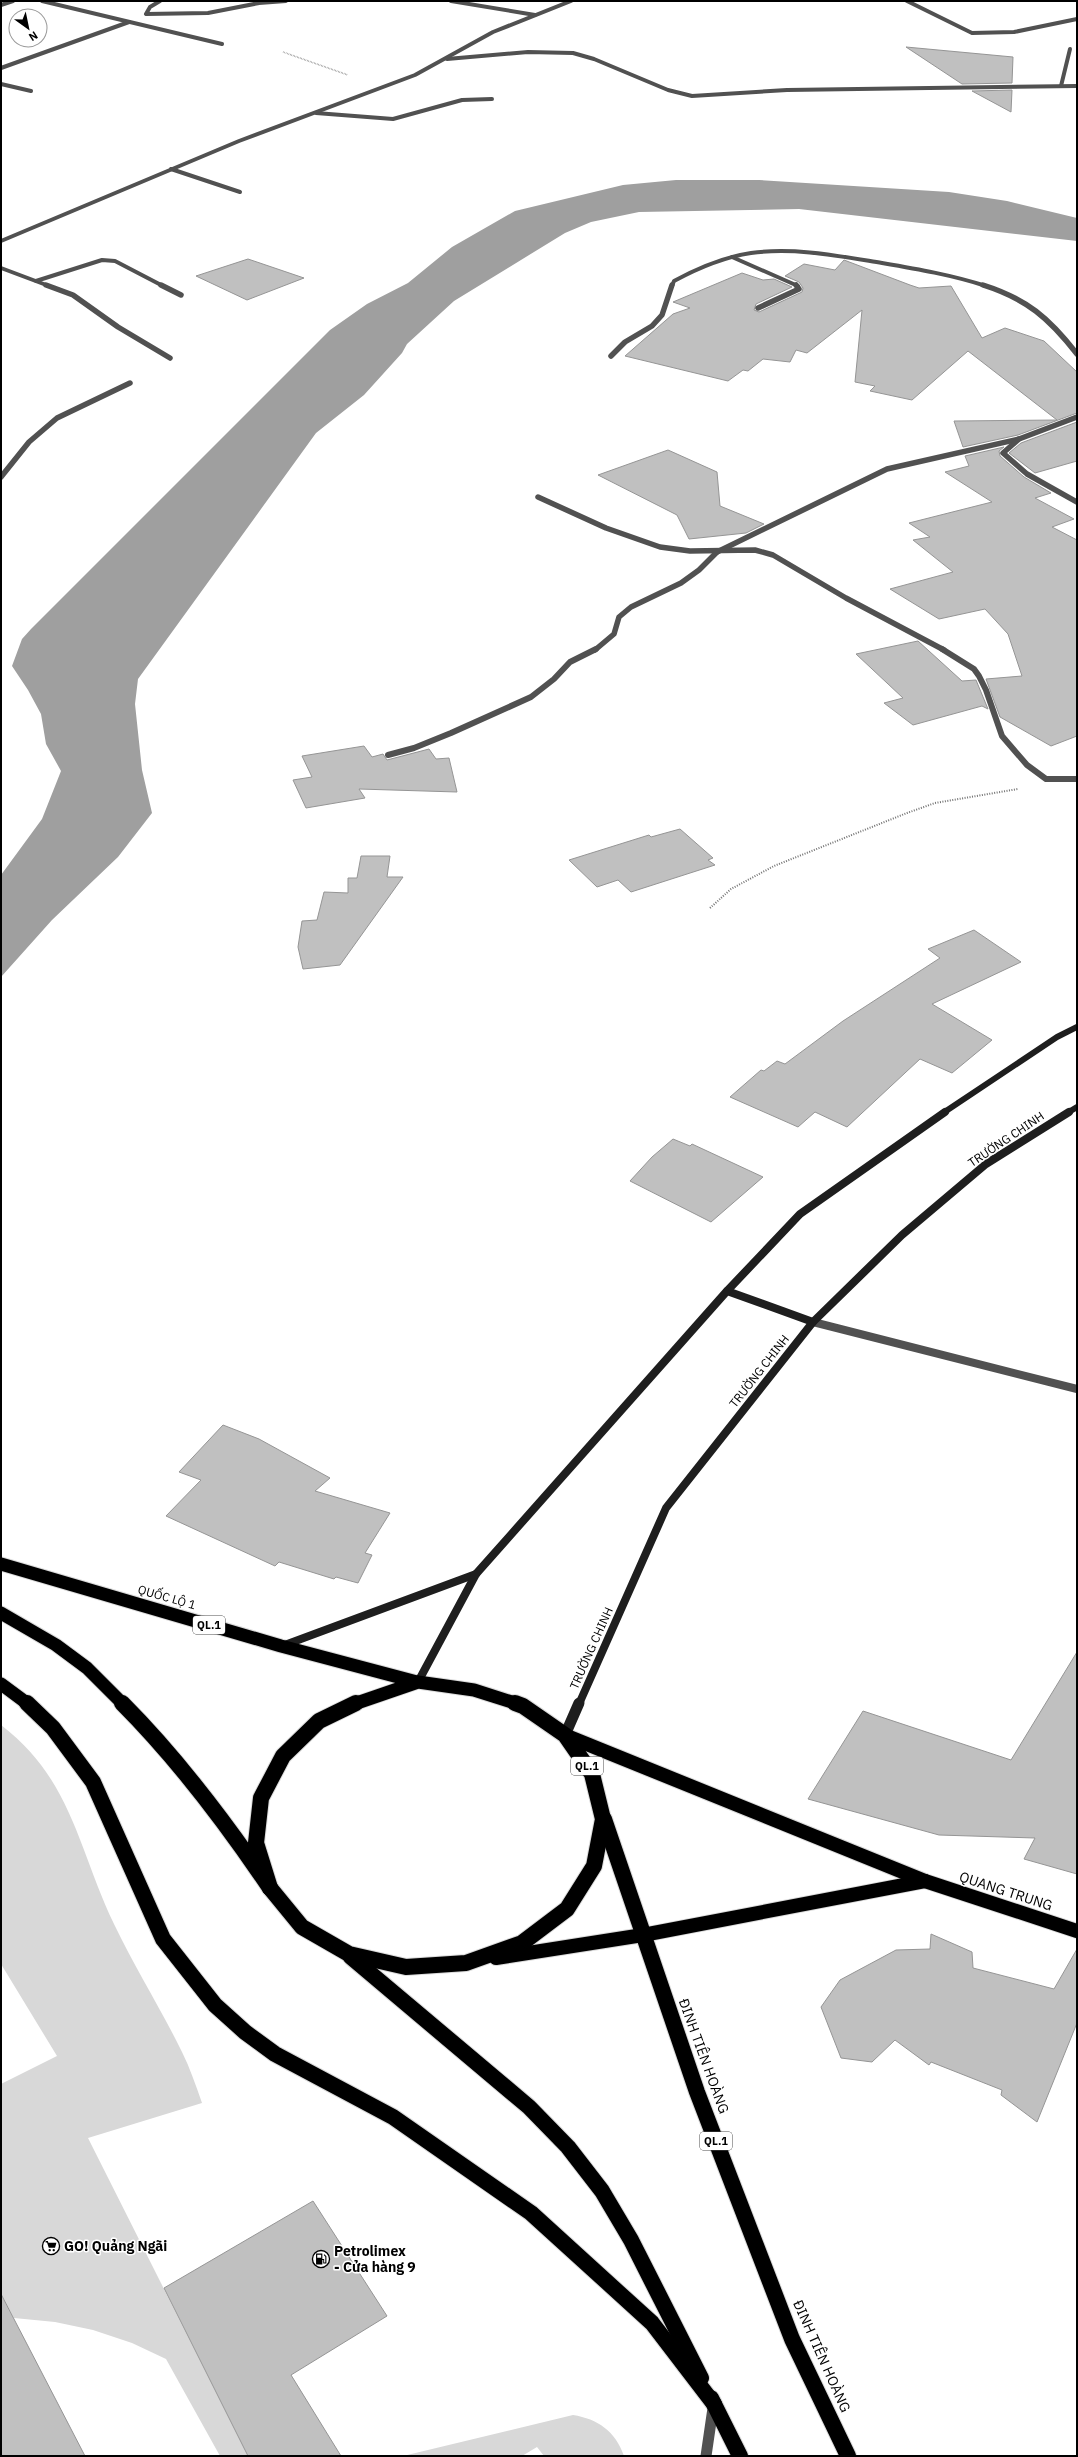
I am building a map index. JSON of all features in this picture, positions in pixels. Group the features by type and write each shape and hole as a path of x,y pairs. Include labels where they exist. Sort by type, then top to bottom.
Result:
{"highway":[{"name":"QUỐC LỘ 1","path":"1,1564 281,1646 418,1682"},
{"name":"QL.1","path":"1,1613 56,1645 87,1668 136,1717 210,1803 270,1888 302,1927 349,1954 529,2107 568,2148 602,2191 631,2240 740,2456"},
{"name":"QL.1","path":"270,1888 256,1843 261,1798 283,1756 320,1721 367,1698 418,1682 474,1690 523,1706 565,1735 592,1774 604,1819 594,1866 567,1909 522,1943 466,1963 406,1967 349,1954"},
{"path":"1,1684 21,1698 53,1728 74,1754 93,1782 108,1813 140,1891 163,1939 190,1976 215,2005 245,2032 275,2054 393,2117 531,2213 652,2323 714,2404"},
{"name":"ĐINH TIÊN HOÀNG","path":"604,1819 697,2092 792,2339 848,2456"}],"main road":[{"name":"QUANG TRUNG","path":"565,1735 925,1881 1077,1931"},
{"path":"466,1963 643,1935 925,1881"}],"street":[{"path":"1,5 13,1"},
{"path":"42,1 222,44"},
{"path":"160,1 150,7 146,14 208,12 259,3 286,1"},
{"path":"451,1 536,15"},
{"path":"1,241 171,169 314,112 415,75 447,59 493,32 571,1"},
{"path":"907,1 972,33 1014,32 1077,19"},
{"path":"1,68 130,22"},
{"path":"1061,86 1070,49"},
{"path":"447,59 528,52 573,53 594,59 668,90 692,96 787,90 1077,86"},
{"path":"1,84 31,91"},
{"path":"314,112 393,119 462,100 492,99"},
{"path":"171,169 240,192"},
{"path":"611,356 625,342 652,326 662,315 665,302 674,281 702,267 732,257 766,252 834,256 929,272 988,287 1025,301 1040,313 1077,354"},
{"path":"732,257 786,278 798,286 799,289 758,308"},
{"path":"36,282 102,260 115,261 181,295"},
{"path":"1,268 73,295 118,327 170,358"},
{"path":"1,477 28,442 57,418 130,383"},
{"path":"388,755 414,748 451,733 531,697 554,679 570,662 590,653 606,642 614,634 619,617 631,607 681,583 699,570 717,552 888,469 1018,439 1077,417"},
{"path":"1018,439 1008,446 1003,453 1007,460 1022,471 1077,502"},
{"path":"538,497 626,537 645,543 679,550 717,552 751,549 775,556 829,589 962,661 974,669 985,684 1000,732 1007,744 1044,778 1059,781 1077,779"},
{"path":"418,1682 476,1574 726,1291 800,1214 939,1116 1057,1038 1077,1027"},
{"name":"TRƯỜNG CHINH","path":"565,1735 666,1508 813,1322 902,1236 986,1164 1077,1107"},
{"path":"726,1291 813,1322 1077,1389"},
{"path":"281,1646 437,1587 476,1574"},
{"path":"706,2456 714,2404"}],"path":[{"path":"283,52 385,86"},
{"path":"710,908 731,889 752,876 839,839 935,804 1016,790 1044,778"}],"shaded area":[{"path":"676,180 759,180 949,192 1007,201 1077,218 1077,241 799,209 639,212 591,222 565,233 454,301 407,344 402,353 364,395 316,433 138,679 135,704 142,770 152,813 118,857 52,920 1,977 1,875 42,819 61,771 46,744 41,714 28,690 12,666 22,639 330,330 367,304 408,283 452,247 515,211 623,185"},
{"path":"1,1725 25,1746 44,1768 58,1792 71,1817 114,1924 182,2052 202,2103 88,2138 248,2456 220,2456 166,2359 132,2343 93,2330 55,2322 14,2318 1,2294 1,2084 57,2056 1,1964"},
{"path":"573,2415 598,2423 616,2440 624,2456 544,2456 537,2447 522,2456 403,2456"}],"building":[{"path":"906,47 1013,57 1012,83 962,84"},
{"path":"1012,90 1011,112 972,91"},
{"path":"248,259 304,278 247,300 196,276"},
{"path":"844,260 919,288 951,286 982,338 1005,328 1044,341 1077,372 1077,413 1018,435 963,447 954,421 1057,420 968,351 912,400 870,391 875,386 855,382 862,310 807,353 796,350 790,362 763,359 748,371 743,370 728,381 625,356 673,314 690,308 673,302 742,273 763,280 774,279 792,287 756,304 754,310 759,312 802,292 803,288 799,282 785,276 804,264 835,270"},
{"path":"1077,422 1077,461 1035,473 1009,453 1021,443"},
{"path":"1004,447 999,451 1000,456 1024,477 1051,493 1035,498 1074,519 1052,527 1077,540 1077,736 1051,746 1000,717 986,679 1022,676 1008,634 985,609 939,619 890,589 953,572 913,540 930,537 909,523 992,502 945,472 969,466 965,456"},
{"path":"668,450 717,472 720,506 764,524 746,533 689,539 677,515 598,475"},
{"path":"918,641 962,681 976,680 988,709 982,706 913,725 884,703 903,698 856,654"},
{"path":"364,746 372,757 383,754 387,760 429,749 436,759 449,758 457,792 359,789 365,798 306,808 293,780 312,777 302,756"},
{"path":"680,829 713,858 708,860 715,865 631,892 618,880 597,887 569,860 649,835 651,837"},
{"path":"361,856 390,856 387,877 403,877 340,965 303,969 298,947 302,921 317,920 324,892 348,893 348,878 357,878"},
{"path":"974,930 1021,962 932,1004 992,1040 952,1073 920,1059 847,1127 815,1112 798,1127 730,1097 761,1070 764,1071 777,1061 785,1064 843,1021 940,958 928,949"},
{"path":"673,1139 690,1146 692,1144 763,1177 711,1222 630,1181 652,1157"},
{"path":"223,1425 259,1439 330,1478 315,1491 390,1513 365,1553 372,1555 358,1583 336,1577 334,1579 279,1562 275,1566 166,1516 201,1480 179,1472"},
{"path":"1077,1652 1077,1874 1024,1859 1035,1838 939,1835 808,1799 863,1711 1011,1760"},
{"path":"931,1934 972,1952 973,1968 1054,1989 1077,1949 1077,2023 1037,2122 1001,2095 1002,2090 931,2062 929,2065 895,2040 872,2062 841,2058 821,2007 840,1980 896,1950 930,1949"},
{"path":"313,2201 387,2316 291,2375 341,2456 248,2456 164,2288"},
{"path":"1,2294 85,2456 1,2456"}],"place":[{"name":"GO! Quảng Ngãi","path":"51,2246"},
{"name":"Petrolimex - Cửa hàng 9","path":"321,2259"}]}
